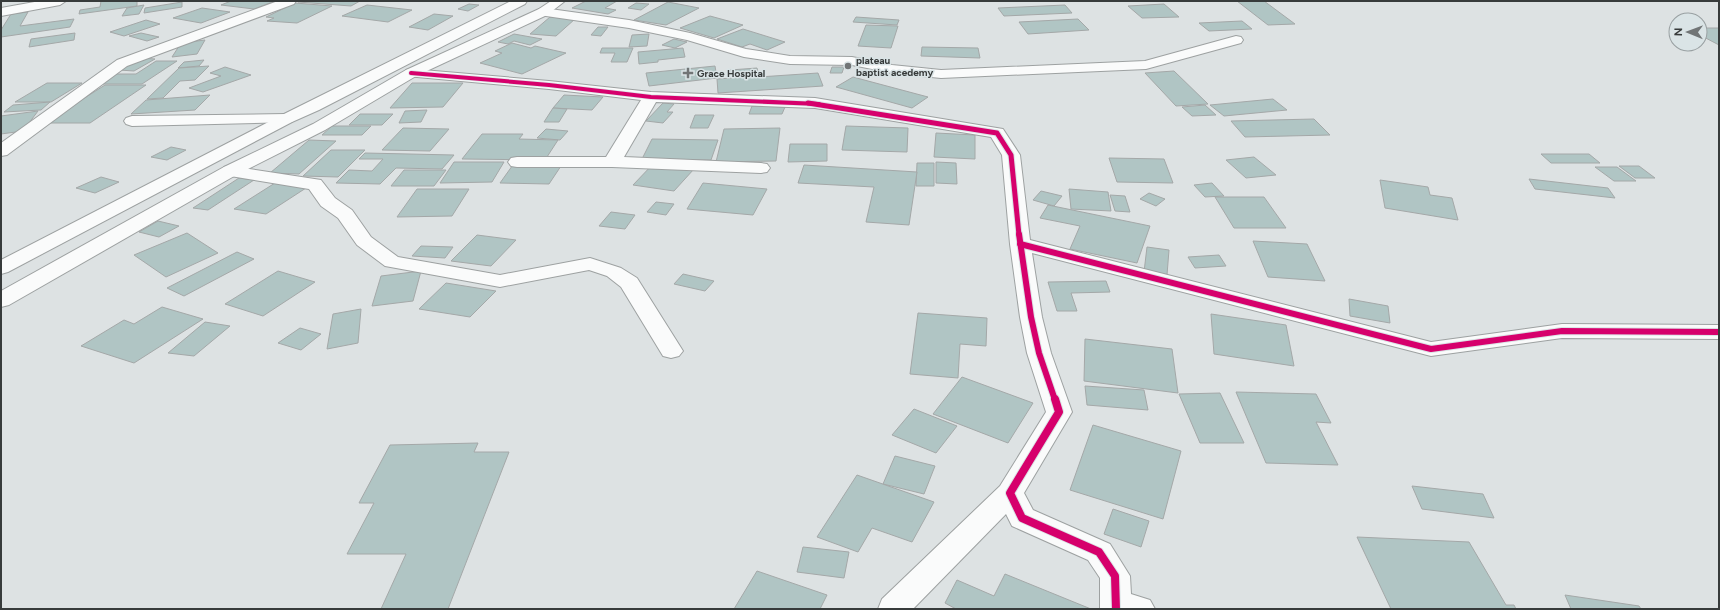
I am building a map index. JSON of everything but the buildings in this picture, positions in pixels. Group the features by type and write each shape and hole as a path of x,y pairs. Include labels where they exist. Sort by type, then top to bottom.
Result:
{"street":[{"path":"1,12 60,1"},
{"path":"1,151 122,63 290,1"},
{"path":"1,268 286,119 313,107 521,1"},
{"path":"1,300 230,171 319,128 411,73 543,12 559,1"},
{"path":"543,12 629,24 690,37 744,53 790,60 852,61 892,69 941,74 1146,65 1236,40"},
{"path":"411,73 549,85 651,97 815,103 997,133 1011,155 1020,244 1039,353 1059,412 1010,493 893,608"},
{"path":"612,162 651,97"},
{"path":"132,121 286,119"},
{"path":"517,162 612,162 761,168"},
{"path":"230,171 315,184 328,202 345,214 364,241 392,262 500,281 590,264 614,272 629,284 671,351"},
{"path":"1020,244 1431,349 1562,331 1719,332"},
{"path":"1010,493 1022,518 1099,552 1115,576 1124,607"}],"cycle path":[{"path":"411,73 549,85 651,97 815,103 997,133 1011,155 1020,244 1031,317 1039,353 1059,412 1010,493 1022,518 1099,552 1115,576 1116,609"},
{"path":"1020,244 1431,349 1562,331 1719,332"}],"place":[{"name":"plateau baptist acedemy","path":"848,66"},
{"name":"Grace Hospital","path":"688,73"}]}
